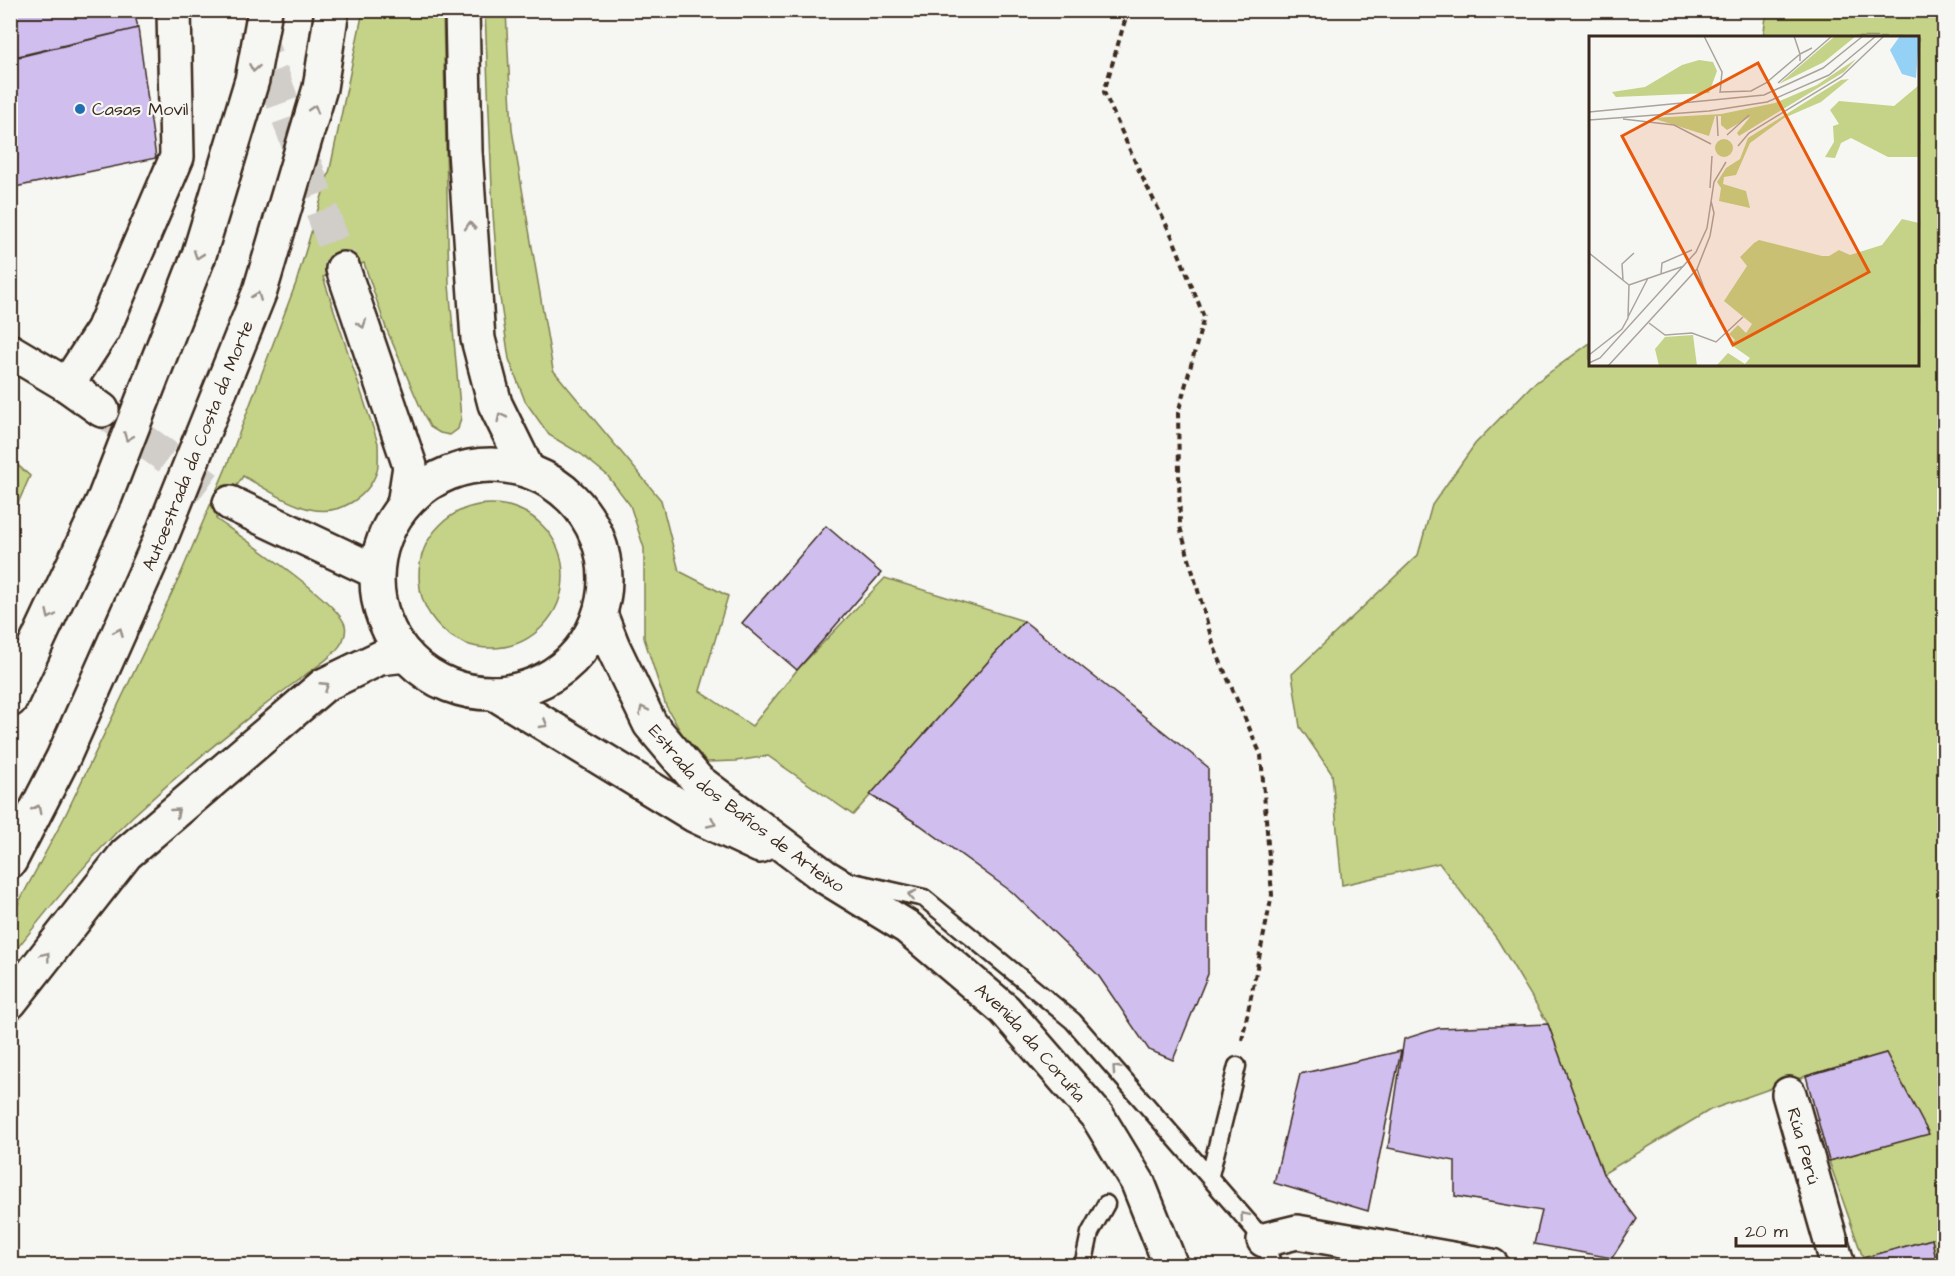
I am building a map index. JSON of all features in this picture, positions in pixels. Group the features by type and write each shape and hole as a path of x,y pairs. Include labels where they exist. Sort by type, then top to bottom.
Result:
{"main road":[{"path":"68,385 104,330 177,158 174,10"},
{"path":"10,700 105,497 199,255 252,80 265,10"},
{"name":"Autoestrada da Costa da Morte","path":"10,861 63,758 158,545 260,291 320,88 332,10"},
{"path":"462,10 465,151 478,339 495,404 527,469"},
{"path":"343,269 410,466 404,505"},
{"path":"10,351 68,385 102,410"},
{"path":"494,464 527,469 559,486 584,511 600,543 606,579 600,614 584,645 559,670 528,687 494,693 461,689 431,676 406,655 389,630 379,603 377,572 385,536 404,505 429,482 460,468 494,464"},
{"path":"230,503 377,572"},
{"name":"Estrada dos Baños de Arteixo","path":"600,614 650,724 698,781 824,876"},
{"path":"10,1002 126,855 324,685 380,658 406,655"},
{"path":"494,693 694,815 824,876"},
{"name":"Avenida da Coruña","path":"824,876 907,927 1005,1010 1098,1117 1138,1182 1171,1266"},
{"name":"Rúa Perú","path":"1789,1094 1838,1266"},
{"path":"1269,1253 1297,1232 1492,1266"}],"lane":[{"name":"Estrada dos Baños de Arteixo","path":"824,876 924,898 960,927"},
{"name":"Avenida da Coruña","path":"960,927 1073,1021 1210,1175 1269,1253"},
{"path":"1210,1175 1237,1066"},
{"path":"1083,1266 1090,1233 1106,1204"}],"path":[{"path":"1128,10 1104,92 1141,175 1172,236 1204,317 1178,414 1180,527 1214,647 1261,755 1272,896 1237,1066"}],"green space":[{"path":"363,11 443,11 449,285 461,418 458,429 450,435 440,433 430,427 386,328 364,263 323,277 378,443 378,468 373,481 351,503 331,510 321,510 292,503 243,476 216,519 287,569 325,601 345,625 343,641 325,661 217,743 116,832 54,902 11,956 11,917 64,818 179,578 226,468 296,283 330,169"},
{"path":"485,11 506,11 512,130 553,370 661,500 679,571 728,596 700,691 752,726 797,670 885,578 1024,621 853,815 768,756 736,761 707,762 685,739 666,706 644,638 644,548 630,505 607,475 581,454 549,435 525,401 509,359 499,291 493,214"},
{"path":"1767,11 1944,11 1944,1265 1937,1265 1932,1239 1863,1258 1829,1161 1928,1133 1886,1053 1806,1076 1710,1110 1603,1174 1548,1024 1497,939 1439,863 1342,885 1332,774 1300,727 1292,674 1418,555 1432,505 1475,444 1531,386 1589,344 1589,366 1919,366 1919,36 1763,36"},
{"path":"11,459 30,476 11,519"},
{"path":"491,504 518,510 531,516 542,525 551,536 557,549 563,576 557,603 551,616 542,627 531,636 518,642 491,648 464,642 451,636 440,627 431,616 425,603 419,576 425,549 431,536 440,525 451,516 464,510"}],"building":[{"path":"10,10 134,10 138,28 10,58"},
{"name":"Casas Movil","path":"138,28 156,158 10,188 10,59"},
{"path":"826,526 881,573 797,670 742,623"},
{"path":"1024,621 1208,767 1208,974 1173,1060 1149,1050 1098,975 1012,892 920,825 870,795"},
{"path":"1548,1024 1603,1174 1637,1219 1612,1258 1534,1244 1542,1211 1455,1196 1455,1161 1388,1148 1404,1039 1439,1028"},
{"path":"1401,1051 1368,1211 1274,1183 1300,1074"},
{"path":"1886,1053 1929,1134 1829,1161 1806,1076"},
{"path":"1932,1239 1937,1266 1865,1266 1863,1258"}],"tunnel":[{"path":"255,26 343,269"},
{"path":"102,410 230,503"}],"place":[{"name":"Casas Movil","path":"80,109"}]}
